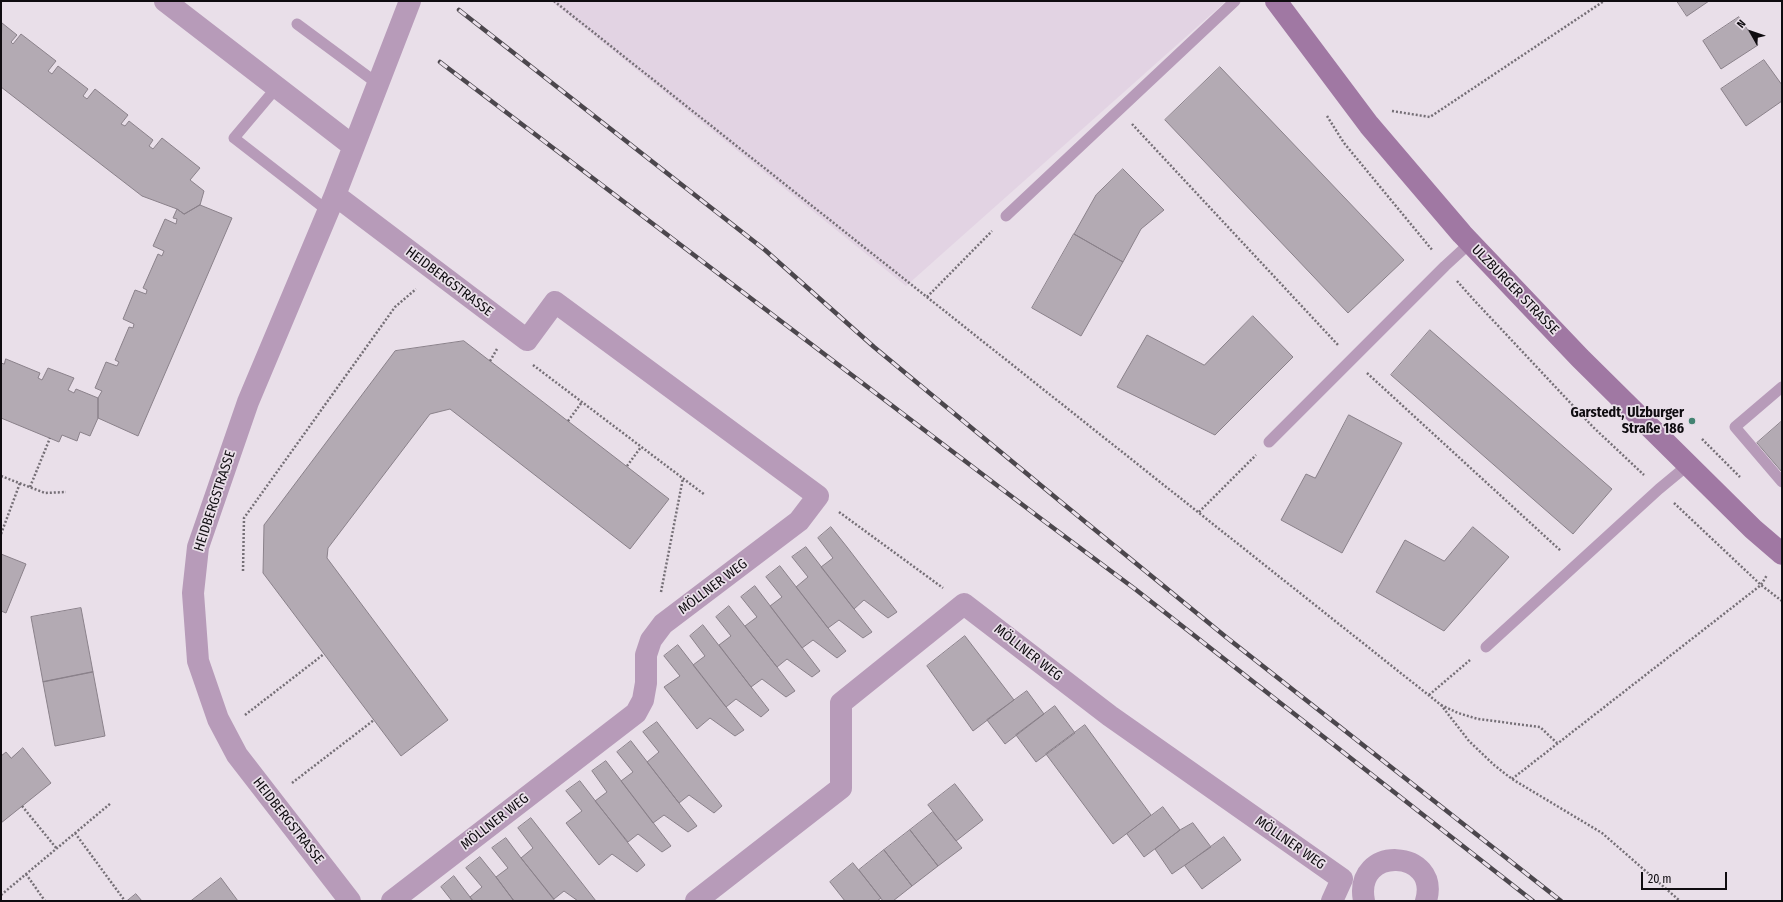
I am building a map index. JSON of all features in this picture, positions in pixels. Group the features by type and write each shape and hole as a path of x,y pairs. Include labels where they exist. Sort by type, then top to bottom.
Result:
{"main road":[{"name":"ULZBURGER STRASSE","path":"1276,1 1369,125 1470,243 1580,358 1753,529 1781,554"}],"street":[{"path":"166,1 354,146"},
{"name":"HEIDBERGSTRASSE","path":"350,901 237,755 224,731 218,719 198,661 193,593 198,547 248,402 332,203 410,1"},
{"name":"HEIDBERGSTRASSE","path":"332,203 526,340 554,302 818,496"},
{"name":"MÖLLNER WEG","path":"392,901 636,713 643,700 646,655 651,640 664,624 799,521 818,496"},
{"path":"696,901 841,788 841,702 964,604"},
{"name":"MÖLLNER WEG","path":"964,604 1110,716 1342,879 1332,901"},
{"path":"1336,901 1370,870 1380,863 1390,859 1401,859 1410,862 1417,867 1423,875 1427,890 1426,901"},
{"path":"1364,901 1364,884 1370,870"}],"lane":[{"path":"1006,216 1235,1"},
{"path":"297,24 378,84"},
{"path":"277,87 234,138 332,203"},
{"path":"1269,442 1445,266 1470,243"},
{"path":"1782,387 1735,427 1782,482"},
{"path":"1486,647 1659,489 1688,465"}],"path":[{"path":"554,1 1429,695 1440,704 1469,741 1494,765 1512,779 1602,833 1680,901"},
{"path":"1344,143 1388,110 1430,116 1604,1"},
{"path":"927,297 1006,216"},
{"path":"243,571 244,518 395,307 417,289"},
{"path":"527,361 705,495"},
{"path":"568,421 582,402"},
{"path":"30,487 50,438"},
{"path":"1199,512 1269,442"},
{"path":"627,466 641,447"},
{"path":"1,476 45,492 66,492"},
{"path":"660,593 683,478"},
{"path":"1,534 20,483"},
{"path":"818,496 964,604"},
{"path":"1512,779 1761,585 1781,554"},
{"path":"1429,695 1486,647"},
{"path":"224,731 324,654"},
{"path":"1440,704 1458,713 1478,719 1540,727 1557,744"},
{"path":"271,799 374,720"},
{"path":"1,895 111,803"},
{"path":"22,806 57,849"},
{"path":"75,833 125,901"},
{"path":"26,874 45,901"}],"shaded area":[{"path":"551,1 1223,1 1224,3 906,286"}],"building":[{"path":"1677,1 1709,1 1687,16"},
{"path":"1739,17 1758,45 1721,69 1703,41"},
{"path":"2,23 17,35 11,42 13,44 21,34 56,61 48,71 52,74 58,66 88,89 83,96 87,99 95,89 128,115 121,124 125,126 129,121 153,140 149,146 153,149 162,138 200,168 190,180 204,191 200,205 184,214 177,209 142,196 1,87"},
{"path":"1764,60 1782,85 1782,101 1746,126 1721,89"},
{"path":"1220,67 1404,260 1348,313 1165,120"},
{"path":"1123,169 1164,210 1141,229 1123,262 1074,234 1096,195"},
{"path":"200,205 232,218 138,436 98,418 98,398 102,391 95,388 106,362 117,366 119,362 115,360 129,327 133,328 134,324 123,319 135,290 146,294 147,290 143,288 158,254 162,256 164,251 153,246 165,219 176,224 177,219 173,218 177,209 184,214"},
{"path":"1074,234 1123,262 1081,336 1032,308"},
{"path":"1253,316 1293,357 1215,435 1117,387 1147,335 1204,365"},
{"path":"1430,330 1612,489 1573,534 1391,375"},
{"path":"464,341 669,499 630,549 450,409 430,414 328,548 327,558 448,720 401,756 263,573 264,525 395,351"},
{"path":"6,359 40,373 38,378 42,380 48,368 74,378 68,390 74,393 76,389 98,398 98,418 90,436 80,432 77,441 62,435 59,442 1,418 1,363 4,364"},
{"path":"1349,415 1402,443 1342,553 1281,520 1306,474 1315,478"},
{"path":"1782,421 1782,472 1757,443"},
{"path":"831,527 897,612 888,618 864,600 854,609 821,567 833,558 818,538"},
{"path":"1473,527 1509,557 1444,631 1376,592 1405,540 1444,561"},
{"path":"806,547 872,632 863,638 839,620 828,628 796,587 808,577 792,557"},
{"path":"1,554 26,564 6,613 1,611"},
{"path":"780,566 846,651 837,658 813,640 802,648 770,606 782,597 766,577"},
{"path":"755,586 820,671 812,677 787,659 777,667 745,626 757,617 741,597"},
{"path":"729,606 795,691 786,697 762,679 751,687 719,645 731,636 716,617"},
{"path":"81,608 93,672 43,682 31,617"},
{"path":"703,625 769,710 761,717 736,699 726,707 693,665 705,656 690,636"},
{"path":"965,636 1014,700 973,731 927,666"},
{"path":"678,645 744,730 735,736 710,718 697,729 664,687 680,676 664,656"},
{"path":"93,672 105,736 55,746 43,682"},
{"path":"1027,691 1044,714 1005,744 987,720"},
{"path":"1055,706 1075,733 1036,762 1016,735"},
{"path":"657,722 722,806 714,813 689,795 679,803 647,762 659,752 643,732"},
{"path":"1085,725 1151,815 1113,844 1046,754"},
{"path":"631,741 697,826 688,832 664,815 653,823 621,781 633,772 617,752"},
{"path":"23,748 51,783 1,823 1,756 6,752 11,758"},
{"path":"606,761 671,846 662,852 638,834 628,842 595,801 607,792 592,771"},
{"path":"580,781 645,865 637,872 612,854 599,865 566,823 582,811 566,791"},
{"path":"955,784 983,820 956,841 928,805"},
{"path":"1163,807 1180,830 1144,857 1127,834"},
{"path":"933,812 962,848 938,866 910,830"},
{"path":"531,818 596,901 578,901 564,891 554,899 521,858 533,848 518,828"},
{"path":"1193,823 1211,847 1172,874 1155,849 1180,830"},
{"path":"910,830 938,866 912,886 884,850"},
{"path":"1224,837 1241,860 1202,889 1185,866"},
{"path":"506,838 555,901 514,901 496,877 508,868 492,848"},
{"path":"884,850 912,886 893,901 883,901 859,870"},
{"path":"480,857 514,901 473,901 470,897 482,887 466,868"},
{"path":"853,863 881,898 877,901 845,901 830,882"},
{"path":"454,876 473,901 452,901 441,887"},
{"path":"221,878 238,901 191,901"},
{"path":"136,894 142,901 127,901"}],"railway":[{"path":"459,10 765,250 874,347 1226,637 1561,901"},
{"path":"440,62 1135,589 1533,901"}],"place":[{"name":"Garstedt, Ulzburger Straße 186","path":"1692,421"}]}
